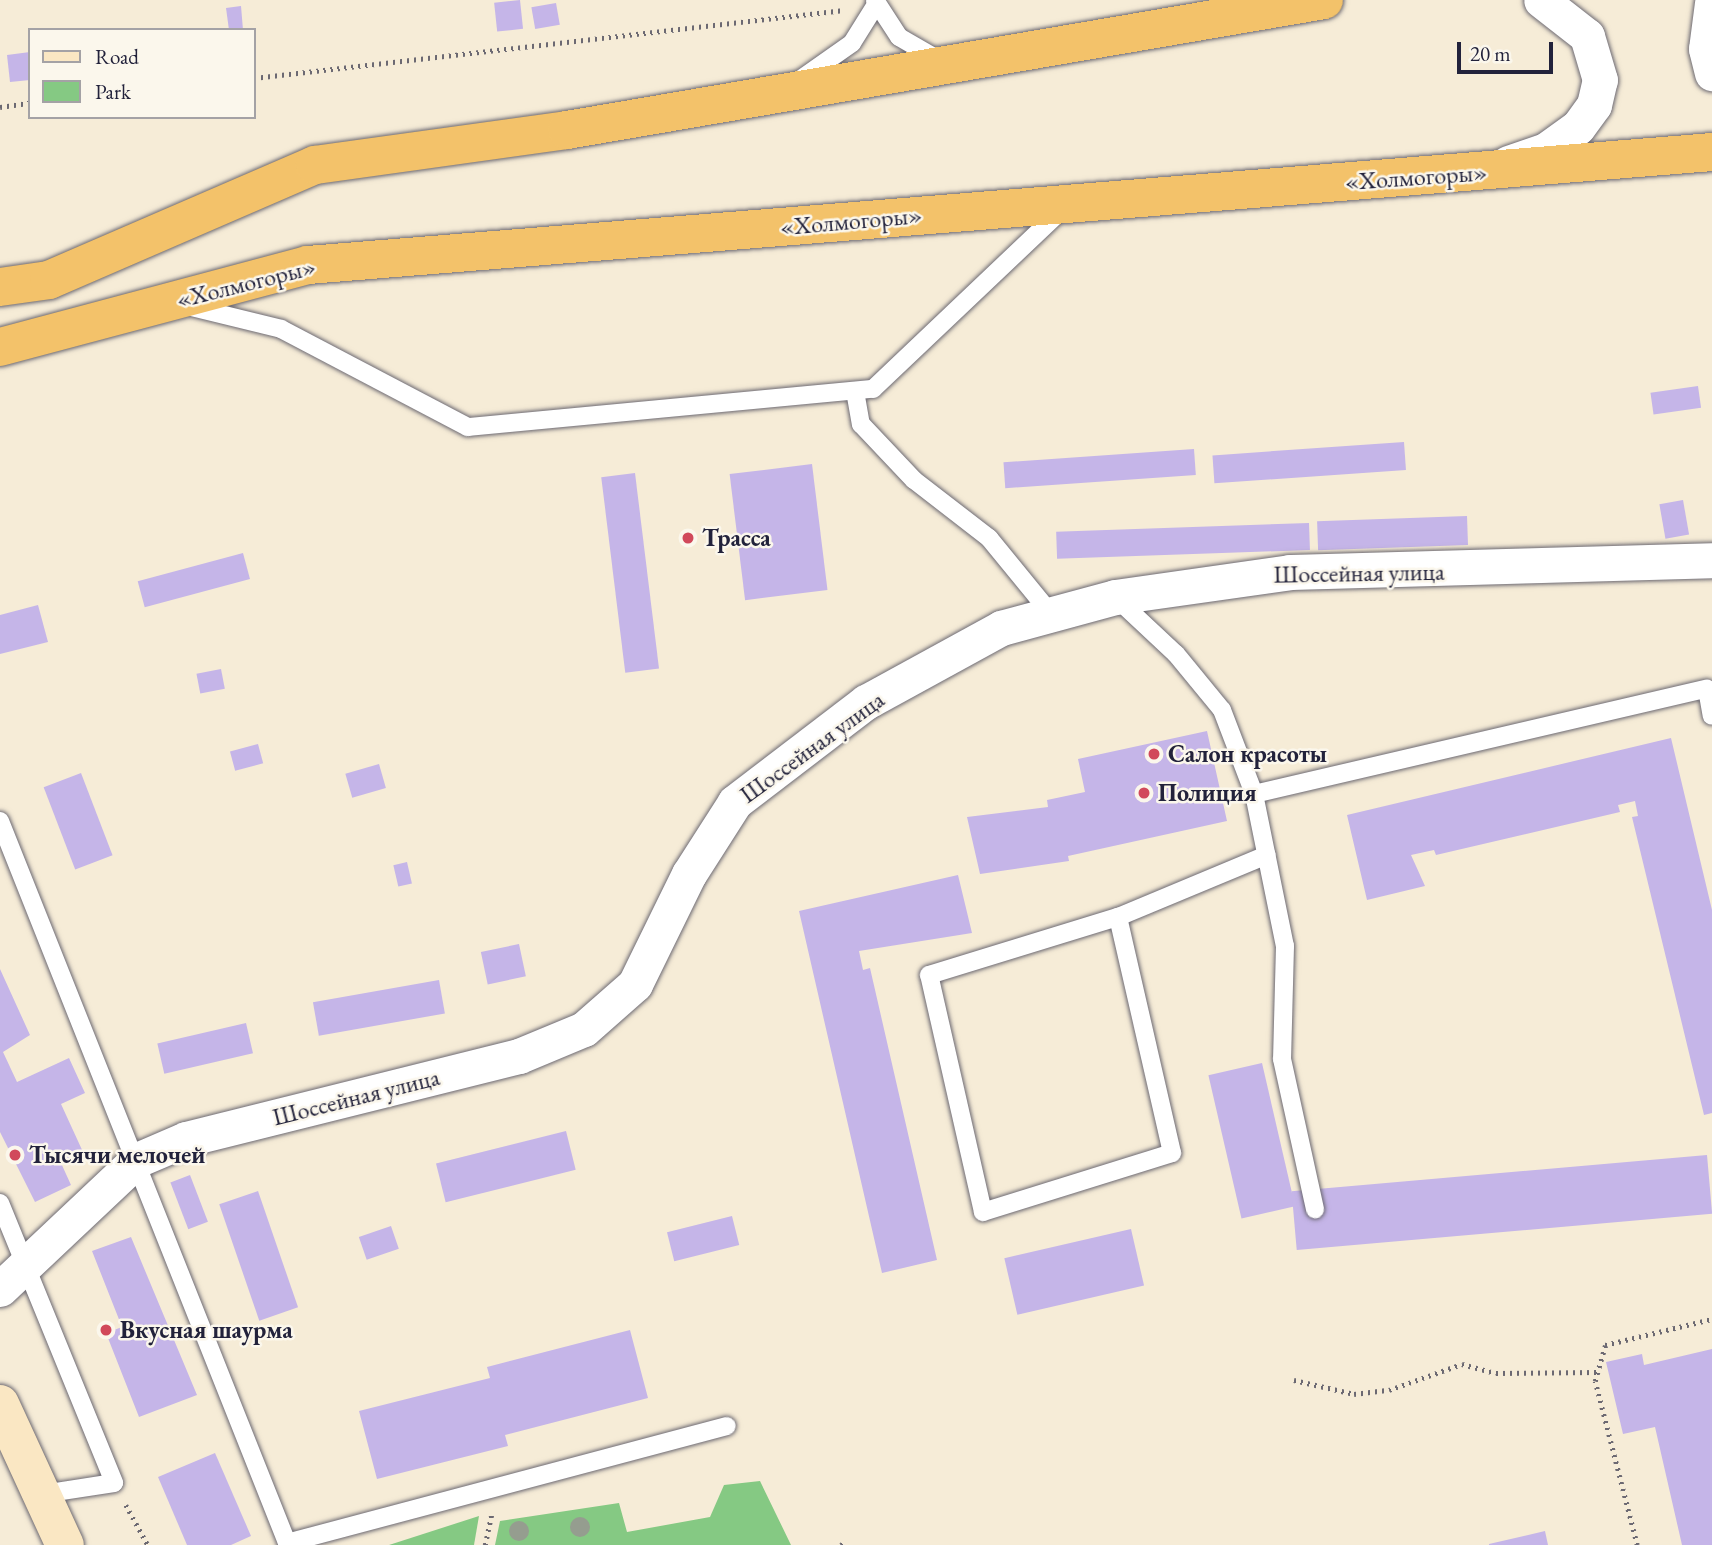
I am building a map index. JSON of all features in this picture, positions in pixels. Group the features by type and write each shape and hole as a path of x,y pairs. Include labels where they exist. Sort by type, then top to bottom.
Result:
{"highway":[{"path":"0,287 49,280 315,165 782,92 1287,4 1324,0"},
{"name":"«Холмогоры»","path":"0,347 308,265 1712,152"}],"street":[{"path":"1482,172 1546,150 1578,127 1594,105 1598,56 1570,18 1541,0"},
{"path":"1712,3 1706,49 1712,73"},
{"name":"Шоссейная улица","path":"0,1289 137,1160 186,1139 519,1056 584,1029 635,984 689,874 735,802 866,702 1001,628 1115,597 1290,572 1712,560"},
{"path":"0,1404 65,1545"}],"lane":[{"path":"782,92 852,43 875,3 899,37 946,64"},
{"path":"170,302 281,329 468,427 873,390 1069,203"},
{"path":"855,391 860,424 914,480 989,538 1052,615"},
{"path":"1115,597 1176,654 1222,710 1254,794 1285,946 1282,1059 1315,1209"},
{"path":"1254,794 1707,689 1712,716"},
{"path":"0,821 137,1160 287,1544 727,1426"},
{"path":"1118,917 1172,1153 983,1212 929,975 1118,917 1267,855"},
{"path":"0,1203 29,1262 114,1483 41,1494"}],"path":[{"path":"256,78 875,3"},
{"path":"0,107 28,103"},
{"path":"1637,1545 1598,1372 1605,1345 1712,1319"},
{"path":"1294,1380 1354,1394 1389,1390 1462,1364 1496,1373 1598,1372"},
{"path":"114,1483 148,1545"}],"green space":[{"path":"760,1481 791,1545 495,1545 500,1521 619,1503 627,1532 710,1517 724,1485"},
{"path":"479,1516 474,1545 389,1545"}],"building":[{"path":"520,0 523,29 497,32 494,3"},
{"path":"556,3 560,25 535,29 531,7"},
{"path":"241,6 243,28 229,28 226,8"},
{"path":"28,52 28,80 10,82 7,55"},
{"path":"1698,386 1701,408 1654,414 1650,393"},
{"path":"1404,442 1406,470 1214,483 1212,455"},
{"path":"1194,449 1196,475 1005,488 1003,462"},
{"path":"812,464 827,590 745,600 730,474"},
{"path":"635,473 659,669 625,673 601,477"},
{"path":"1683,500 1689,534 1665,539 1659,504"},
{"path":"1467,516 1468,545 1318,550 1317,521"},
{"path":"1309,523 1310,550 1057,559 1056,532"},
{"path":"243,553 250,579 145,607 138,581"},
{"path":"38,605 48,642 0,654 0,615"},
{"path":"221,669 225,689 200,693 196,674"},
{"path":"1207,731 1227,821 1068,856 1069,861 980,874 967,817 1048,807 1047,800 1085,792 1078,759"},
{"path":"1671,738 1712,910 1712,1113 1704,1115 1632,817 1638,816 1635,801 1618,805 1620,812 1436,855 1434,850 1411,855 1425,886 1367,900 1347,815"},
{"path":"258,744 263,763 235,771 230,752"},
{"path":"379,764 386,788 352,798 345,774"},
{"path":"81,773 113,855 75,869 44,787"},
{"path":"407,862 412,883 398,887 393,865"},
{"path":"958,875 972,933 859,951 863,970 870,968 937,1260 882,1273 799,911"},
{"path":"519,944 526,976 488,984 481,952"},
{"path":"0,969 30,1035 3,1052 17,1082 69,1058 85,1093 61,1104 83,1152 61,1163 71,1185 35,1202 0,1132"},
{"path":"439,980 445,1013 319,1036 313,1002"},
{"path":"246,1023 253,1053 164,1074 157,1043"},
{"path":"1262,1063 1295,1206 1241,1219 1208,1075"},
{"path":"566,1131 576,1170 446,1202 436,1163"},
{"path":"1707,1155 1712,1214 1297,1250 1292,1191"},
{"path":"190,1175 208,1222 188,1229 170,1183"},
{"path":"258,1191 298,1307 259,1321 219,1204"},
{"path":"732,1216 739,1245 674,1261 667,1232"},
{"path":"391,1226 399,1249 367,1260 359,1237"},
{"path":"1131,1229 1144,1286 1017,1315 1004,1258"},
{"path":"131,1237 197,1395 139,1417 106,1333 122,1327 92,1251"},
{"path":"630,1330 648,1398 505,1435 508,1446 377,1479 359,1411 490,1378 487,1367"},
{"path":"1712,1349 1712,1545 1682,1545 1655,1427 1623,1434 1606,1362 1642,1354 1644,1365"},
{"path":"215,1453 251,1536 231,1545 187,1545 158,1477"},
{"path":"1545,1531 1548,1545 1489,1545 1489,1544"}],"place":[{"name":"Трасса","path":"688,538"},
{"name":"Салон красоты","path":"1154,754"},
{"name":"Полиция","path":"1144,793"},
{"name":"Тысячи мелочей","path":"15,1155"},
{"name":"Вкусная шаурма","path":"106,1330"}]}
